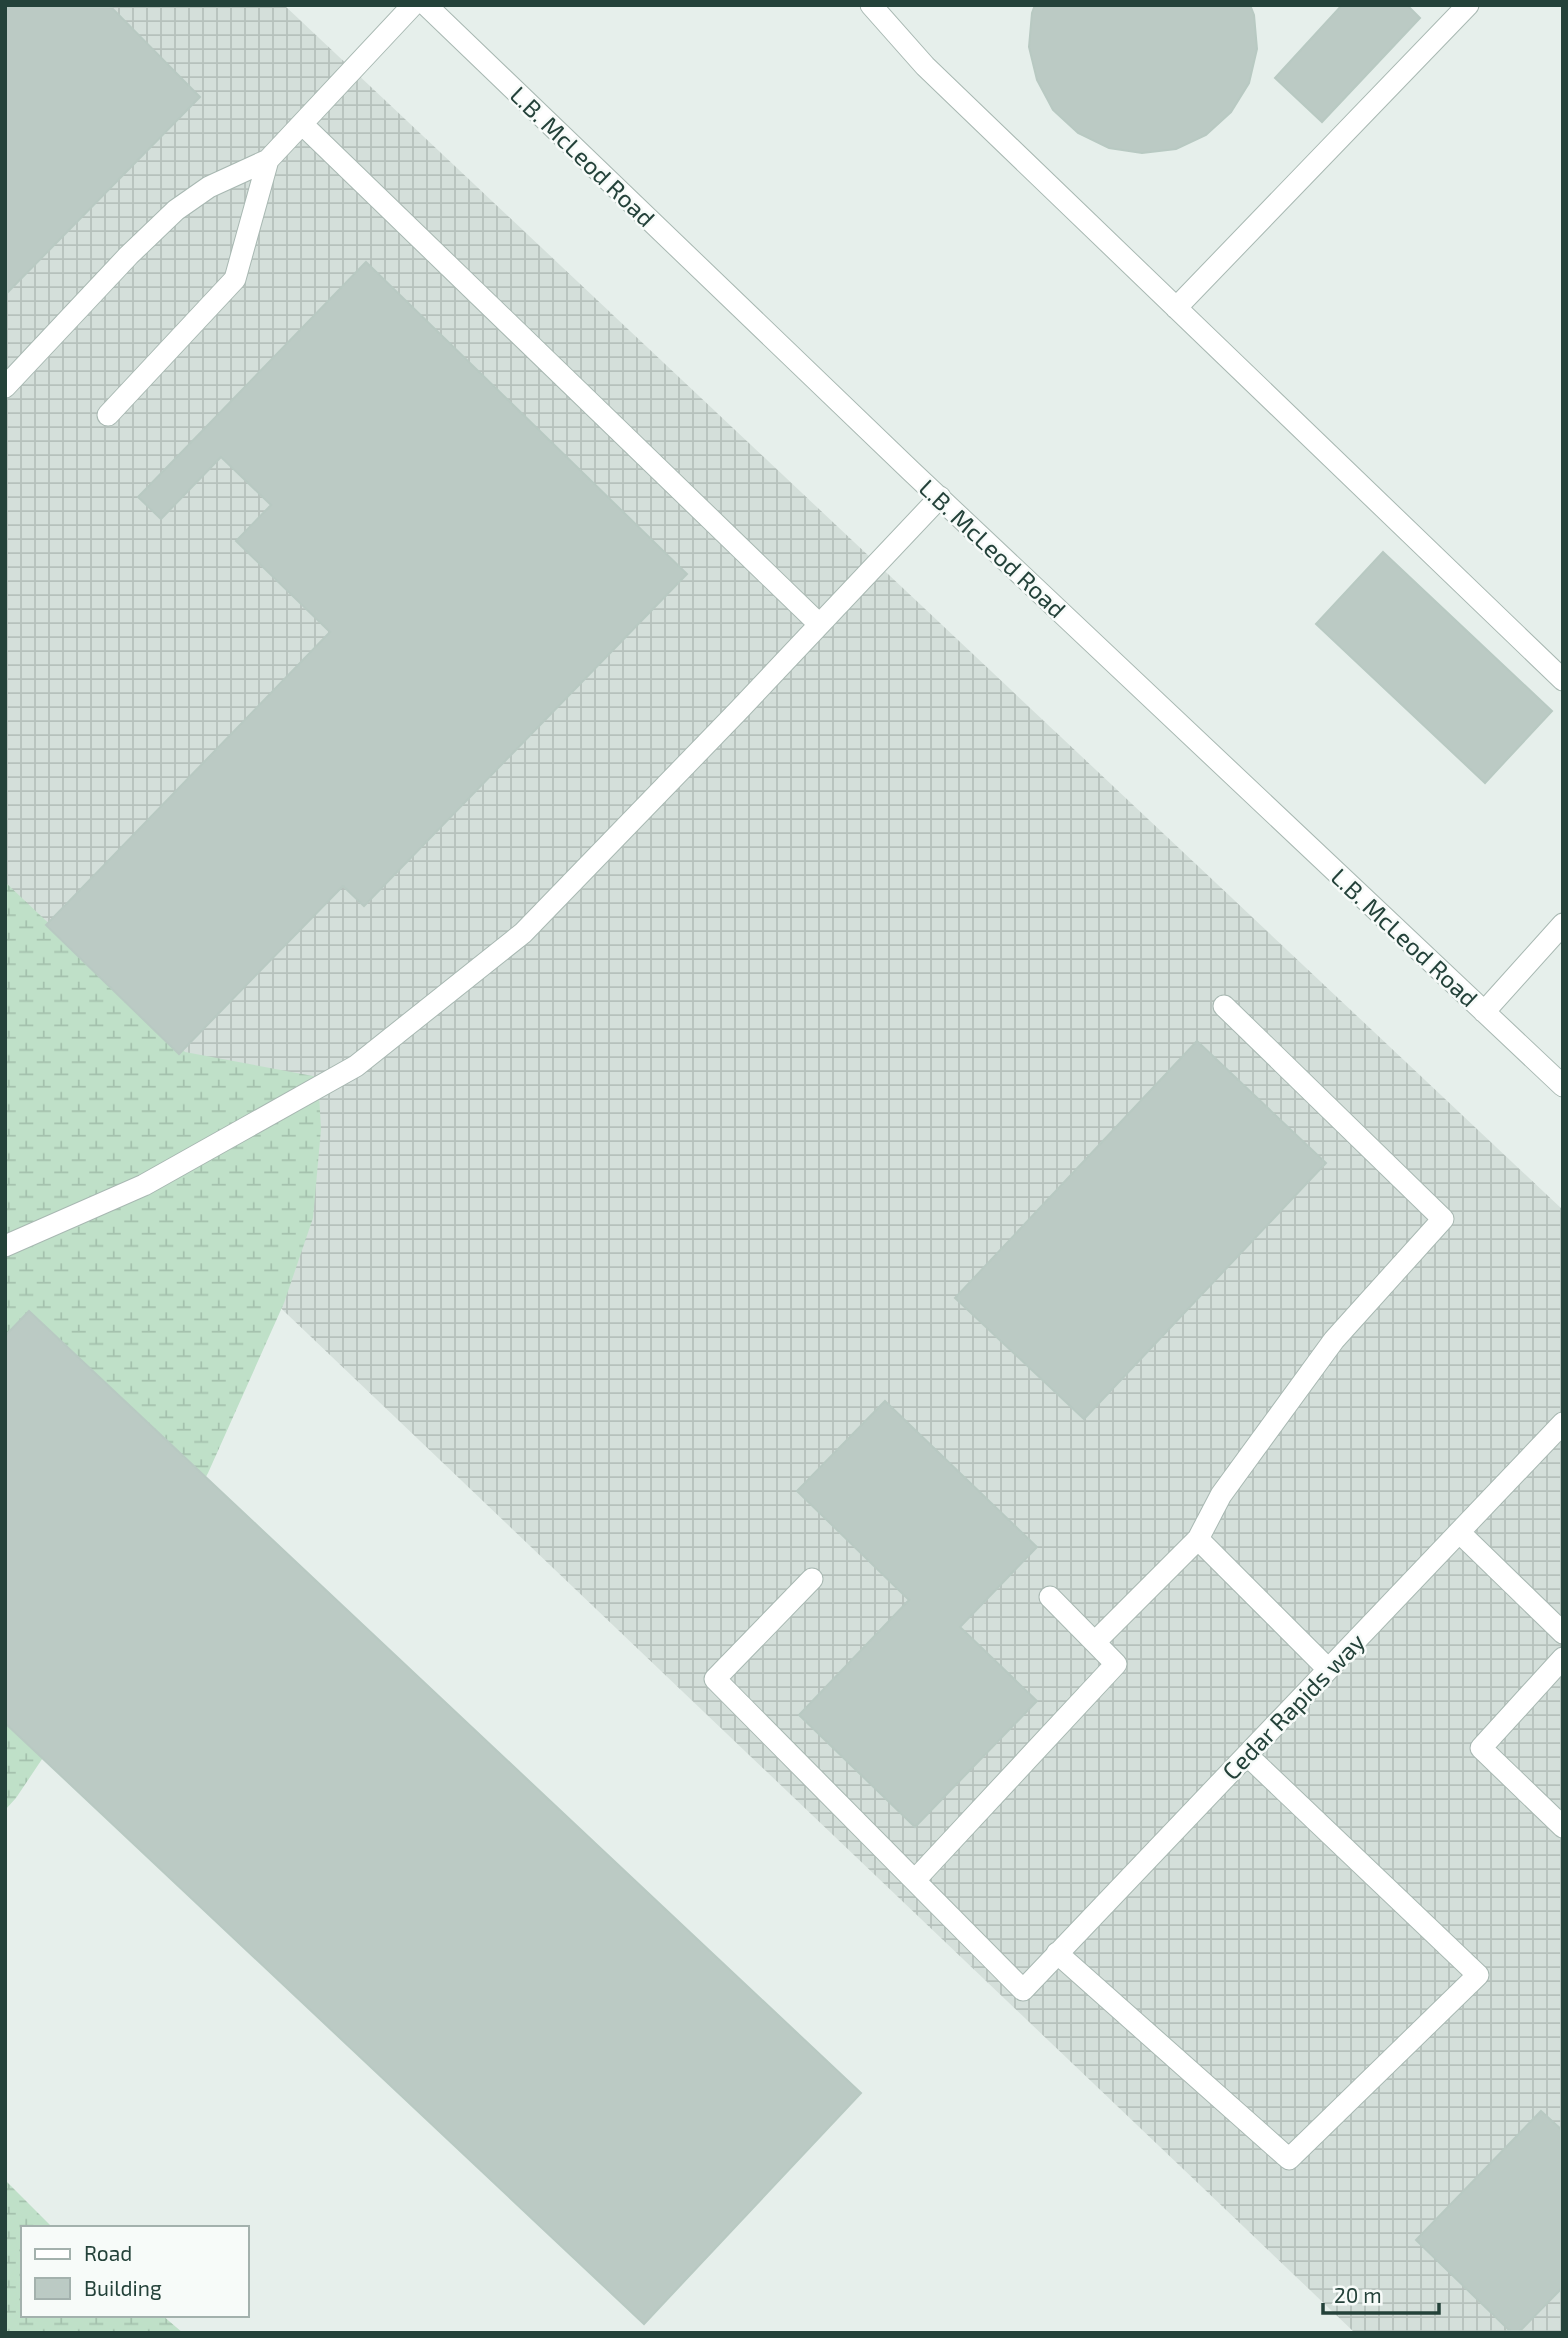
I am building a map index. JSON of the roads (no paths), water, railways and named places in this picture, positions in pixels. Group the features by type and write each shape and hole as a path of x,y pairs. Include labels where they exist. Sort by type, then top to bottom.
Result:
{"street":[{"path":"5,387 129,255 176,210 209,187 268,160 413,5"},
{"name":"L.B. McLeod Road","path":"426,5 940,498 1563,1086"},
{"path":"871,5 925,66 1563,680"},
{"path":"1176,308 1468,5"},
{"path":"302,124 819,624"},
{"path":"108,415 235,279 268,160"},
{"path":"5,1245 144,1185 356,1066 523,933 940,498"},
{"path":"1484,1012 1563,924"},
{"path":"1095,1642 1198,1539 1221,1495 1334,1340 1443,1219 1224,1006"},
{"name":"Cedar Rapids way","path":"915,1880 1023,1990 1563,1423"},
{"path":"1459,1532 1563,1633"},
{"path":"1198,1539 1328,1669"},
{"path":"812,1579 715,1679 915,1880 1116,1664 1050,1597"},
{"path":"1563,1658 1482,1748 1563,1827"},
{"path":"1057,1953 1289,2159 1478,1975 1247,1755"}]}
